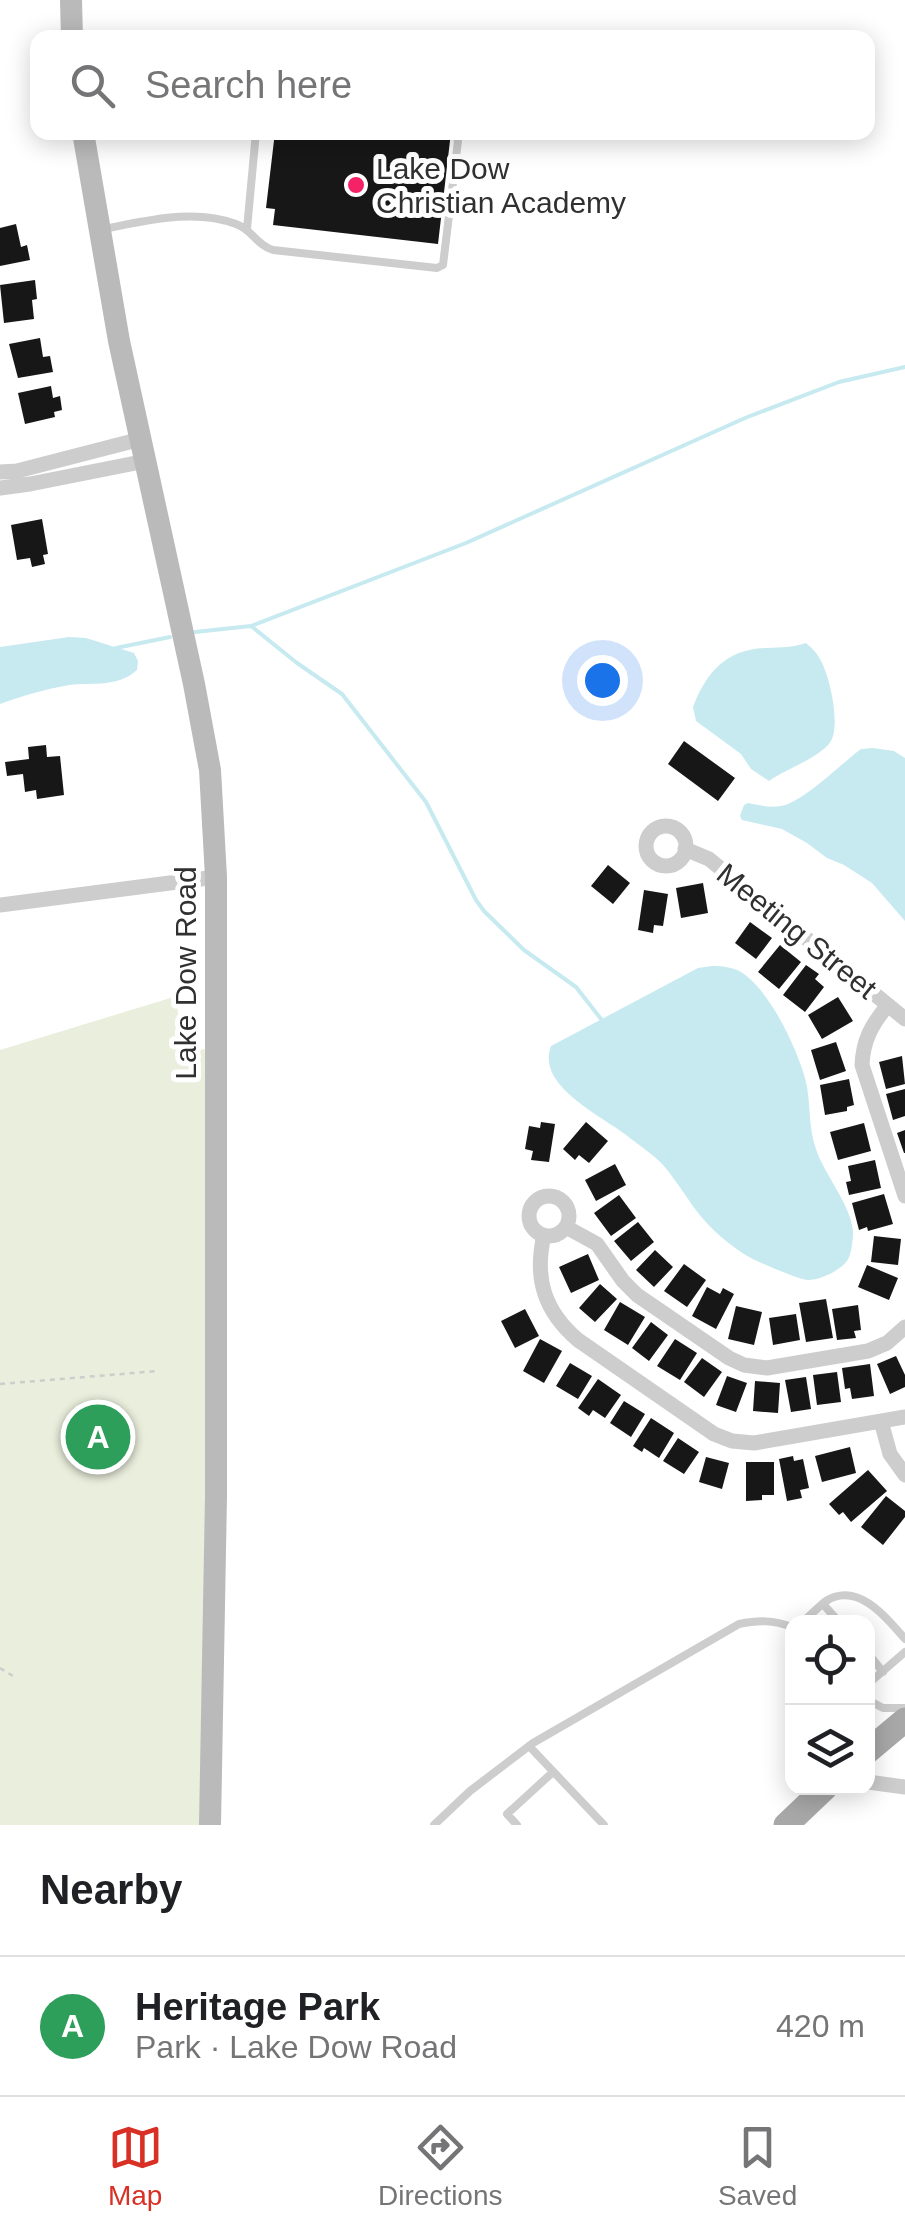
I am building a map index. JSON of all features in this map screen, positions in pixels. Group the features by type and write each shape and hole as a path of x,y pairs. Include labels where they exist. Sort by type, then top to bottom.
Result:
{"main road":[{"path":"875,1745 905,1720"},
{"path":"786,1825 817,1795"}],"street":[{"path":"71,0 72,30"},
{"name":"Lake Dow Road","path":"84,140 99,230 210,770 216,876 216,1496 210,1825"},
{"path":"0,472 143,450"},
{"path":"0,488 30,484 143,450"},
{"name":"Meeting Street","path":"685,850 709,859 905,1019"},
{"path":"0,905 216,876"},
{"path":"888,1005 867,1036 862,1066 905,1196"},
{"path":"543,1197 555,1197 565,1204 569,1216 566,1228 556,1235 544,1235 534,1228 530,1217 533,1205 543,1197"},
{"path":"566,1228 598,1244 636,1295 744,1365 770,1368 868,1352 888,1343 905,1326"},
{"path":"544,1235 540,1278 548,1303 565,1328 720,1438 750,1444 905,1417"},
{"path":"881,1421 887,1448 905,1475"},
{"path":"875,1783 905,1787"}],"lane":[{"path":"247,229 255,140"},
{"path":"99,230 154,219 210,216 247,229 261,246 273,250 437,268 443,264 458,140"},
{"path":"810,1615 828,1600 840,1596 858,1598 872,1604 905,1639"},
{"path":"822,1604 832,1615"},
{"path":"434,1825 470,1790 529,1746 739,1624 761,1620 785,1625"},
{"path":"875,1678 905,1652"},
{"path":"875,1662 883,1672"},
{"path":"875,1704 883,1708 905,1708"},
{"path":"529,1746 604,1825"},
{"path":"517,1825 507,1814 554,1772"}],"path":[{"path":"0,1384 158,1372"},
{"path":"0,1668 13,1676"}],"green space":[{"path":"177,996 180,1053 224,1046 215,1825 0,1825 0,1050"}],"water":[{"path":"86,638 134,653 137,670 113,682 69,685 0,704 0,647"},
{"path":"806,643 819,658 828,679 835,715 833,737 817,754 769,781 751,769 741,754 696,721 693,707 712,673 730,658 753,649"},
{"path":"861,749 894,751 905,758 905,921 872,883 844,865 782,829 742,820 740,816 748,803 773,807 790,803"},
{"path":"698,968 738,970 762,992 790,1038 802,1069 816,1149 848,1211 853,1231 847,1261 823,1277 796,1277 733,1246 704,1220 660,1162 563,1088 549,1061 551,1046"}],"building":[{"path":"274,140 450,140 438,244 273,225 275,209 266,208"},
{"path":"16,224 21,247 27,245 30,260 0,266 0,228"},
{"path":"35,280 34,319 4,323 0,285"},
{"path":"40,338 43,357 50,356 53,372 18,378 9,344"},
{"path":"51,386 53,398 60,396 62,410 54,412 55,417 25,424 18,393"},
{"path":"42,519 48,554 43,555 45,564 32,567 30,558 17,560 11,525"},
{"path":"684,741 735,778 718,801 668,764"},
{"path":"46,745 47,757 60,756 64,795 37,799 36,790 25,792 23,774 7,776 5,762 29,759 28,747"},
{"path":"608,865 630,883 613,904 591,886"},
{"path":"703,883 708,913 681,918 676,888"},
{"path":"644,890 668,894 663,926 654,925 653,933 638,930"},
{"path":"750,922 772,938 756,959 735,943"},
{"path":"780,945 801,962 779,989 758,972"},
{"path":"806,965 819,974 815,979 824,987 805,1012 783,995"},
{"path":"838,997 853,1021 822,1039 808,1015"},
{"path":"836,1042 846,1071 820,1080 811,1050"},
{"path":"902,1056 905,1084 886,1089 879,1062"},
{"path":"849,1079 854,1105 847,1107 847,1111 825,1115 820,1085"},
{"path":"905,1089 905,1116 893,1120 886,1094"},
{"path":"541,1122 555,1124 549,1162 531,1160 533,1151 525,1149 529,1126 540,1128"},
{"path":"586,1122 608,1141 589,1163 579,1155 575,1160 563,1149"},
{"path":"864,1123 871,1151 838,1160 830,1132"},
{"path":"905,1130 905,1153 904,1153 897,1133"},
{"path":"875,1160 881,1188 849,1195 848,1166"},
{"path":"615,1164 626,1185 596,1201 585,1180"},
{"path":"884,1194 893,1224 859,1230 852,1203"},
{"path":"619,1195 636,1218 611,1236 594,1213"},
{"path":"638,1222 654,1242 631,1261 614,1241"},
{"path":"874,1236 901,1239 898,1265 871,1262"},
{"path":"655,1250 673,1267 654,1287 636,1270"},
{"path":"588,1254 599,1280 571,1293 559,1267"},
{"path":"684,1264 706,1280 687,1307 664,1291"},
{"path":"867,1265 898,1278 889,1300 858,1287"},
{"path":"600,1284 617,1299 595,1322 579,1308"},
{"path":"707,1287 720,1294 723,1288 734,1294 716,1329 692,1316"},
{"path":"826,1299 833,1338 806,1342 799,1303"},
{"path":"620,1302 645,1317 628,1345 604,1330"},
{"path":"858,1305 861,1330 854,1331 856,1338 837,1340 832,1309"},
{"path":"736,1306 762,1312 754,1345 728,1339"},
{"path":"525,1309 539,1336 515,1348 501,1321"},
{"path":"796,1314 800,1340 773,1345 769,1318"},
{"path":"651,1322 668,1335 649,1361 632,1348"},
{"path":"540,1339 562,1351 544,1383 523,1371"},
{"path":"675,1339 697,1353 680,1380 657,1366"},
{"path":"896,1356 905,1375 905,1387 890,1394 877,1364"},
{"path":"702,1358 722,1372 704,1397 684,1382"},
{"path":"570,1363 592,1376 578,1399 556,1386"},
{"path":"870,1364 874,1396 852,1399 850,1388 845,1389 842,1368"},
{"path":"837,1372 841,1402 817,1405 813,1375"},
{"path":"727,1376 747,1383 736,1412 716,1405"},
{"path":"806,1377 811,1409 791,1412 785,1380"},
{"path":"598,1379 621,1395 605,1418 593,1410 589,1416 578,1408"},
{"path":"755,1381 780,1383 778,1413 753,1411"},
{"path":"624,1401 645,1414 631,1437 610,1423"},
{"path":"651,1418 674,1433 659,1458 633,1446"},
{"path":"678,1438 699,1452 684,1474 663,1461"},
{"path":"850,1447 856,1473 822,1482 815,1456"},
{"path":"793,1456 794,1461 803,1459 809,1488 800,1490 802,1498 787,1501 779,1459"},
{"path":"706,1457 729,1463 722,1489 699,1482"},
{"path":"746,1462 774,1462 774,1495 746,1501"},
{"path":"868,1470 887,1491 851,1522 829,1504"},
{"path":"886,1496 905,1511 905,1517 883,1545 861,1527"}],"waterway":[{"path":"195,632 251,626 466,543 745,418 839,382 905,367"},
{"path":"251,626 342,694 426,802 484,911 524,950 576,987 601,1019"},
{"path":"116,648 170,637"}],"place":[{"name":"Lake Dow Christian Academy","path":"356,185"},
{"name":"Heritage Park","path":"98,1437"}]}
